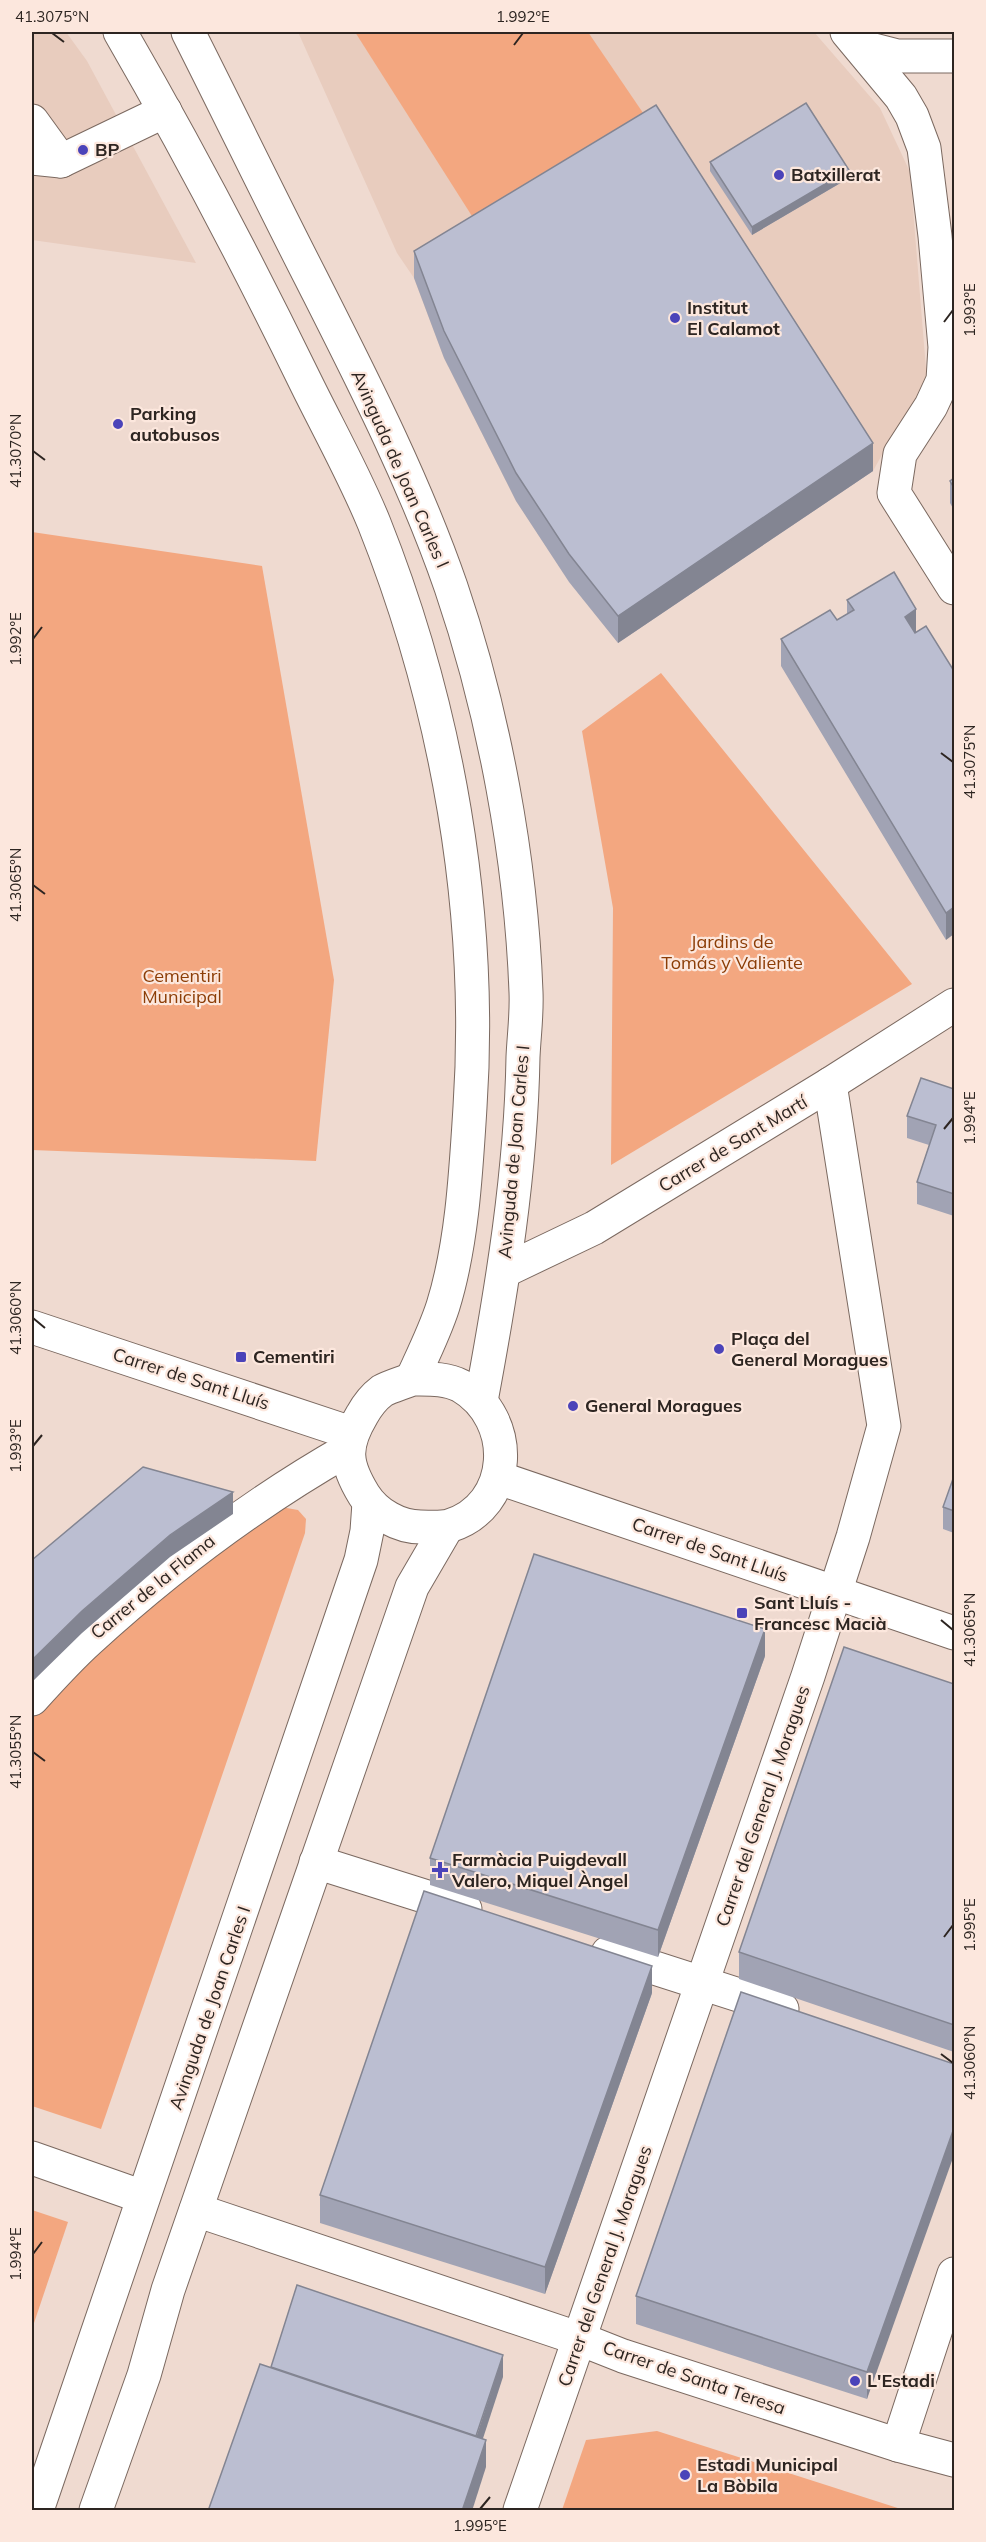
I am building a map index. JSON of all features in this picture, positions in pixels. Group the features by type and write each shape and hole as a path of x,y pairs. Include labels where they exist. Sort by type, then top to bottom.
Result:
{"street":[{"path":"120,32 238,243 373,521 404,606 445,764 466,903 472,994 472,1080 466,1165 451,1278 429,1345 412,1379"},
{"name":"Avinguda de Joan Carles I","path":"188,32 353,362 418,501 452,589 492,737 513,850 526,993 524,1087 504,1271 481,1401"},
{"path":"855,39 897,56 954,56"},
{"path":"855,39 901,97 912,116 924,148 945,347 943,380 931,406 900,454 894,493 954,588"},
{"path":"32,121 46,159 165,111"},
{"name":"Carrer de Sant Martí","path":"504,1271 594,1228 830,1084 954,1005"},
{"name":"Carrer del General J. Moragues","path":"520,2511 835,1593 884,1426 830,1084"},
{"name":"Carrer de Sant Lluís","path":"32,1327 349,1442"},
{"path":"412,1379 440,1379 460,1385 481,1401 492,1417 501,1442 499,1478 484,1503 464,1519 447,1527 410,1527 389,1519 369,1503 356,1482 349,1442 368,1404 382,1391 412,1379"},
{"name":"Carrer de la Flama","path":"32,1699 87,1641 176,1564 349,1442"},
{"name":"Carrer de Sant Lluís","path":"499,1478 954,1633"},
{"name":"Avinguda de Joan Carles I","path":"38,2511 361,1560 369,1503"},
{"path":"96,2511 144,2375 168,2290 412,1587 447,1527"},
{"path":"316,1862 489,1916"},
{"path":"579,1944 703,1982 812,2019"},
{"path":"32,2158 143,2197"},
{"name":"Carrer de Santa Teresa","path":"196,2210 580,2339 623,2356 898,2445 954,2460"},
{"path":"898,2445 954,2274"}],"shaded area":[{"name":"BP","path":"32,32 66,32 87,61 196,263 32,240"},
{"name":"Institut El Calamot","path":"298,32 814,32 880,108 910,172 927,381 873,471 618,643 569,581 516,501 444,358 414,278 397,253"}],"green space":[{"path":"355,32 588,32 656,132 484,235"},
{"name":"Cementiri Municipal","path":"32,532 262,566 334,980 316,1161 32,1150"},
{"name":"Jardins de Tomás y Valiente","path":"661,673 912,984 611,1165 613,908 582,731"},
{"path":"281,1507 298,1510 306,1519 305,1533 101,2129 32,2106 32,1718 87,1654"},
{"path":"32,2210 68,2222 32,2329"},
{"name":"Estadi Municipal La Bòbila","path":"657,2431 904,2510 562,2510 586,2440"}],"building":[{"name":"Batxillerat","path":"806,103 849,170 752,227 710,162"},
{"path":"656,105 873,443 618,616 569,554 516,473 444,331 414,251"},
{"path":"894,572 916,609 905,617 915,633 926,626 954,671 954,907 946,913 781,639 830,610 837,620 854,610 847,600"},
{"path":"921,1078 954,1089 954,1194 917,1182 936,1125 907,1116"},
{"path":"143,1467 233,1492 170,1535 82,1611 32,1660 32,1560"},
{"path":"954,1476 954,1511 943,1507"},
{"path":"534,1554 765,1629 658,1930 430,1858"},
{"path":"844,1647 954,1684 954,2025 739,1952"},
{"path":"424,1891 652,1966 545,2267 320,2195"},
{"path":"741,1992 954,2064 954,2128 867,2372 636,2296"},
{"path":"297,2285 503,2355 476,2436 271,2367"},
{"path":"260,2364 486,2440 462,2511 208,2511"}],"place":[{"name":"BP","path":"83,150"},
{"name":"Batxillerat","path":"779,175"},
{"name":"Institut El Calamot","path":"675,318"},
{"name":"Parking autobusos","path":"118,424"},
{"name":"Plaça del General Moragues","path":"719,1349"},
{"name":"Cementiri","path":"241,1357"},
{"name":"General Moragues","path":"573,1406"},
{"name":"Sant Lluís - Francesc Macià","path":"742,1613"},
{"name":"Farmàcia Puigdevall Valero, Miquel Àngel","path":"440,1870"},
{"name":"L'Estadi","path":"855,2381"},
{"name":"Estadi Municipal La Bòbila","path":"685,2475"}]}
